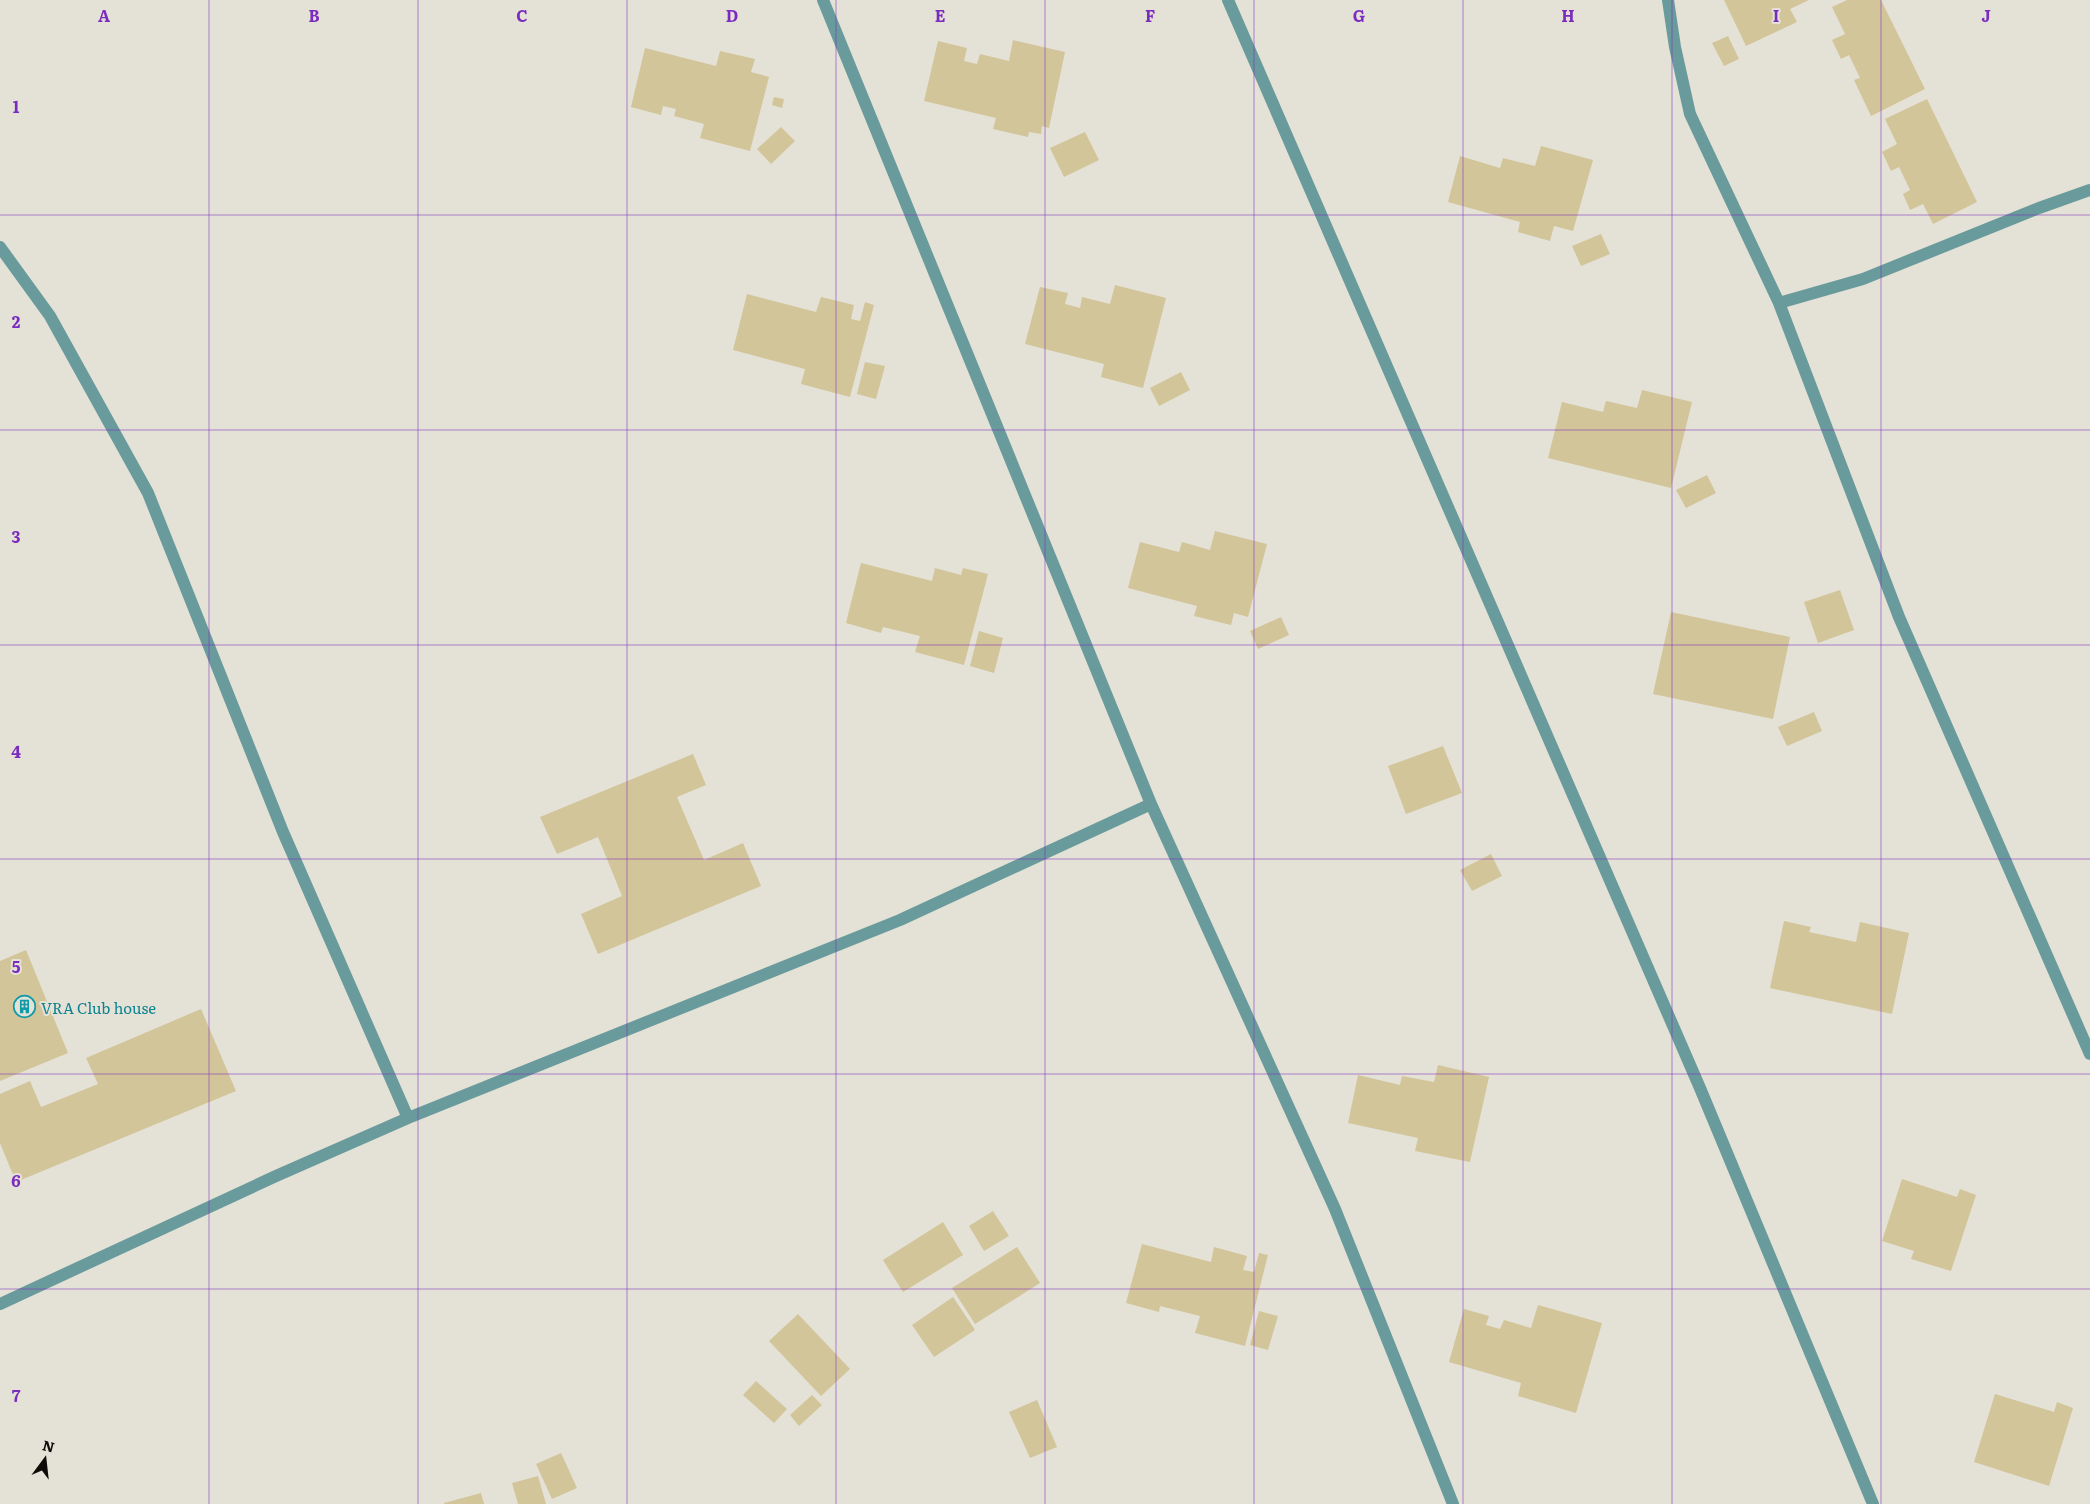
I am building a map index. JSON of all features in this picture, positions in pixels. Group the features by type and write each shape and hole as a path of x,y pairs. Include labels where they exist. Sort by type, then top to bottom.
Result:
{"street":[{"path":"823,0 1151,804 1335,1209 1453,1504"},
{"path":"1228,0 1700,1088 1873,1504"},
{"path":"1668,0 1675,47 1690,114 1779,303 1899,617 2090,1054"},
{"path":"1779,303 1862,279 2039,208 2090,190"},
{"path":"0,247 50,316 148,493 283,832 408,1118"},
{"path":"0,1304 276,1176 408,1118 900,920 1151,804"}],"building":[{"path":"1724,0 1809,0 1790,9 1797,22 1746,46"},
{"path":"1847,0 1881,0 1925,89 1871,116 1854,80 1860,78 1849,55 1841,59 1832,40 1845,34 1832,7"},
{"path":"1728,36 1739,59 1724,66 1712,43"},
{"path":"1013,40 1065,52 1049,128 1042,126 1041,134 1029,132 1028,137 993,129 996,118 924,101 938,41 967,48 964,61 977,64 980,54 1009,61"},
{"path":"645,48 716,66 720,51 755,59 751,72 769,77 750,151 700,138 704,124 674,116 676,109 663,106 661,115 631,107"},
{"path":"774,97 784,99 782,108 772,105"},
{"path":"1927,99 1977,202 1933,224 1923,204 1910,210 1903,194 1910,190 1899,167 1891,171 1882,152 1897,144 1885,119"},
{"path":"781,127 795,141 771,164 757,149"},
{"path":"1085,132 1099,160 1064,177 1050,148"},
{"path":"1541,146 1593,160 1573,231 1554,226 1550,241 1518,232 1520,222 1448,202 1460,156 1500,168 1503,158 1535,166"},
{"path":"1601,234 1610,254 1581,266 1572,246"},
{"path":"1115,285 1166,298 1143,388 1101,377 1104,364 1025,344 1040,287 1068,293 1065,304 1080,308 1082,297 1110,304"},
{"path":"747,294 816,312 821,297 854,305 851,319 860,321 865,302 874,305 850,397 801,384 805,369 733,350"},
{"path":"865,362 885,366 876,399 857,394"},
{"path":"1181,372 1190,390 1159,406 1150,388"},
{"path":"1642,390 1692,402 1671,488 1548,458 1562,402 1603,412 1606,401 1637,408"},
{"path":"1707,475 1716,493 1686,508 1676,490"},
{"path":"1215,531 1267,544 1248,617 1234,613 1231,625 1194,616 1197,606 1128,588 1140,542 1179,552 1182,542 1210,550"},
{"path":"861,563 932,581 935,568 961,575 963,568 988,574 964,665 915,652 920,636 883,627 881,633 846,623"},
{"path":"1840,590 1854,630 1818,643 1804,602"},
{"path":"1671,612 1790,637 1773,719 1653,694"},
{"path":"1281,617 1289,635 1258,649 1250,631"},
{"path":"979,631 1003,638 994,673 970,666"},
{"path":"1814,712 1822,731 1787,746 1778,727"},
{"path":"1443,746 1462,793 1406,814 1388,766"},
{"path":"693,754 706,785 677,797 704,860 743,843 761,886 598,954 581,914 622,896 598,837 557,854 540,817"},
{"path":"1491,854 1502,876 1472,891 1460,870"},
{"path":"1784,921 1811,927 1809,932 1856,942 1860,922 1909,933 1892,1014 1770,988"},
{"name":"VRA Club house","path":"26,950 68,1053 0,1081 0,961"},
{"path":"201,1009 236,1091 16,1182 0,1143 0,1094 30,1081 41,1107 98,1084 86,1058"},
{"path":"1438,1065 1489,1077 1470,1162 1415,1151 1418,1138 1348,1123 1358,1075 1400,1085 1402,1076 1434,1082"},
{"path":"1902,1179 1957,1197 1960,1189 1976,1195 1951,1271 1911,1259 1914,1251 1882,1241"},
{"path":"993,1211 1009,1236 984,1251 969,1226"},
{"path":"943,1222 963,1255 903,1292 883,1260"},
{"path":"1142,1244 1211,1262 1214,1247 1247,1256 1243,1270 1254,1272 1259,1253 1268,1255 1245,1346 1195,1333 1200,1316 1160,1306 1159,1312 1126,1303"},
{"path":"1017,1247 1040,1283 975,1324 952,1288"},
{"path":"953,1297 975,1330 934,1357 912,1325"},
{"path":"1538,1305 1602,1323 1576,1413 1518,1396 1521,1383 1449,1362 1464,1309 1489,1316 1486,1325 1500,1329 1504,1320 1531,1328"},
{"path":"1259,1311 1278,1316 1268,1350 1250,1345"},
{"path":"798,1314 850,1369 821,1396 769,1341"},
{"path":"756,1381 787,1409 774,1423 743,1395"},
{"path":"1995,1394 2054,1412 2057,1402 2073,1408 2049,1486 1974,1462"},
{"path":"812,1395 822,1405 799,1426 790,1415"},
{"path":"1037,1400 1057,1447 1030,1458 1009,1412"},
{"path":"561,1453 577,1488 552,1499 536,1464"},
{"path":"538,1476 546,1504 518,1504 512,1483"},
{"path":"481,1493 484,1504 444,1504 444,1503"}],"place":[{"name":"VRA Club house","path":"25,1007"}]}
